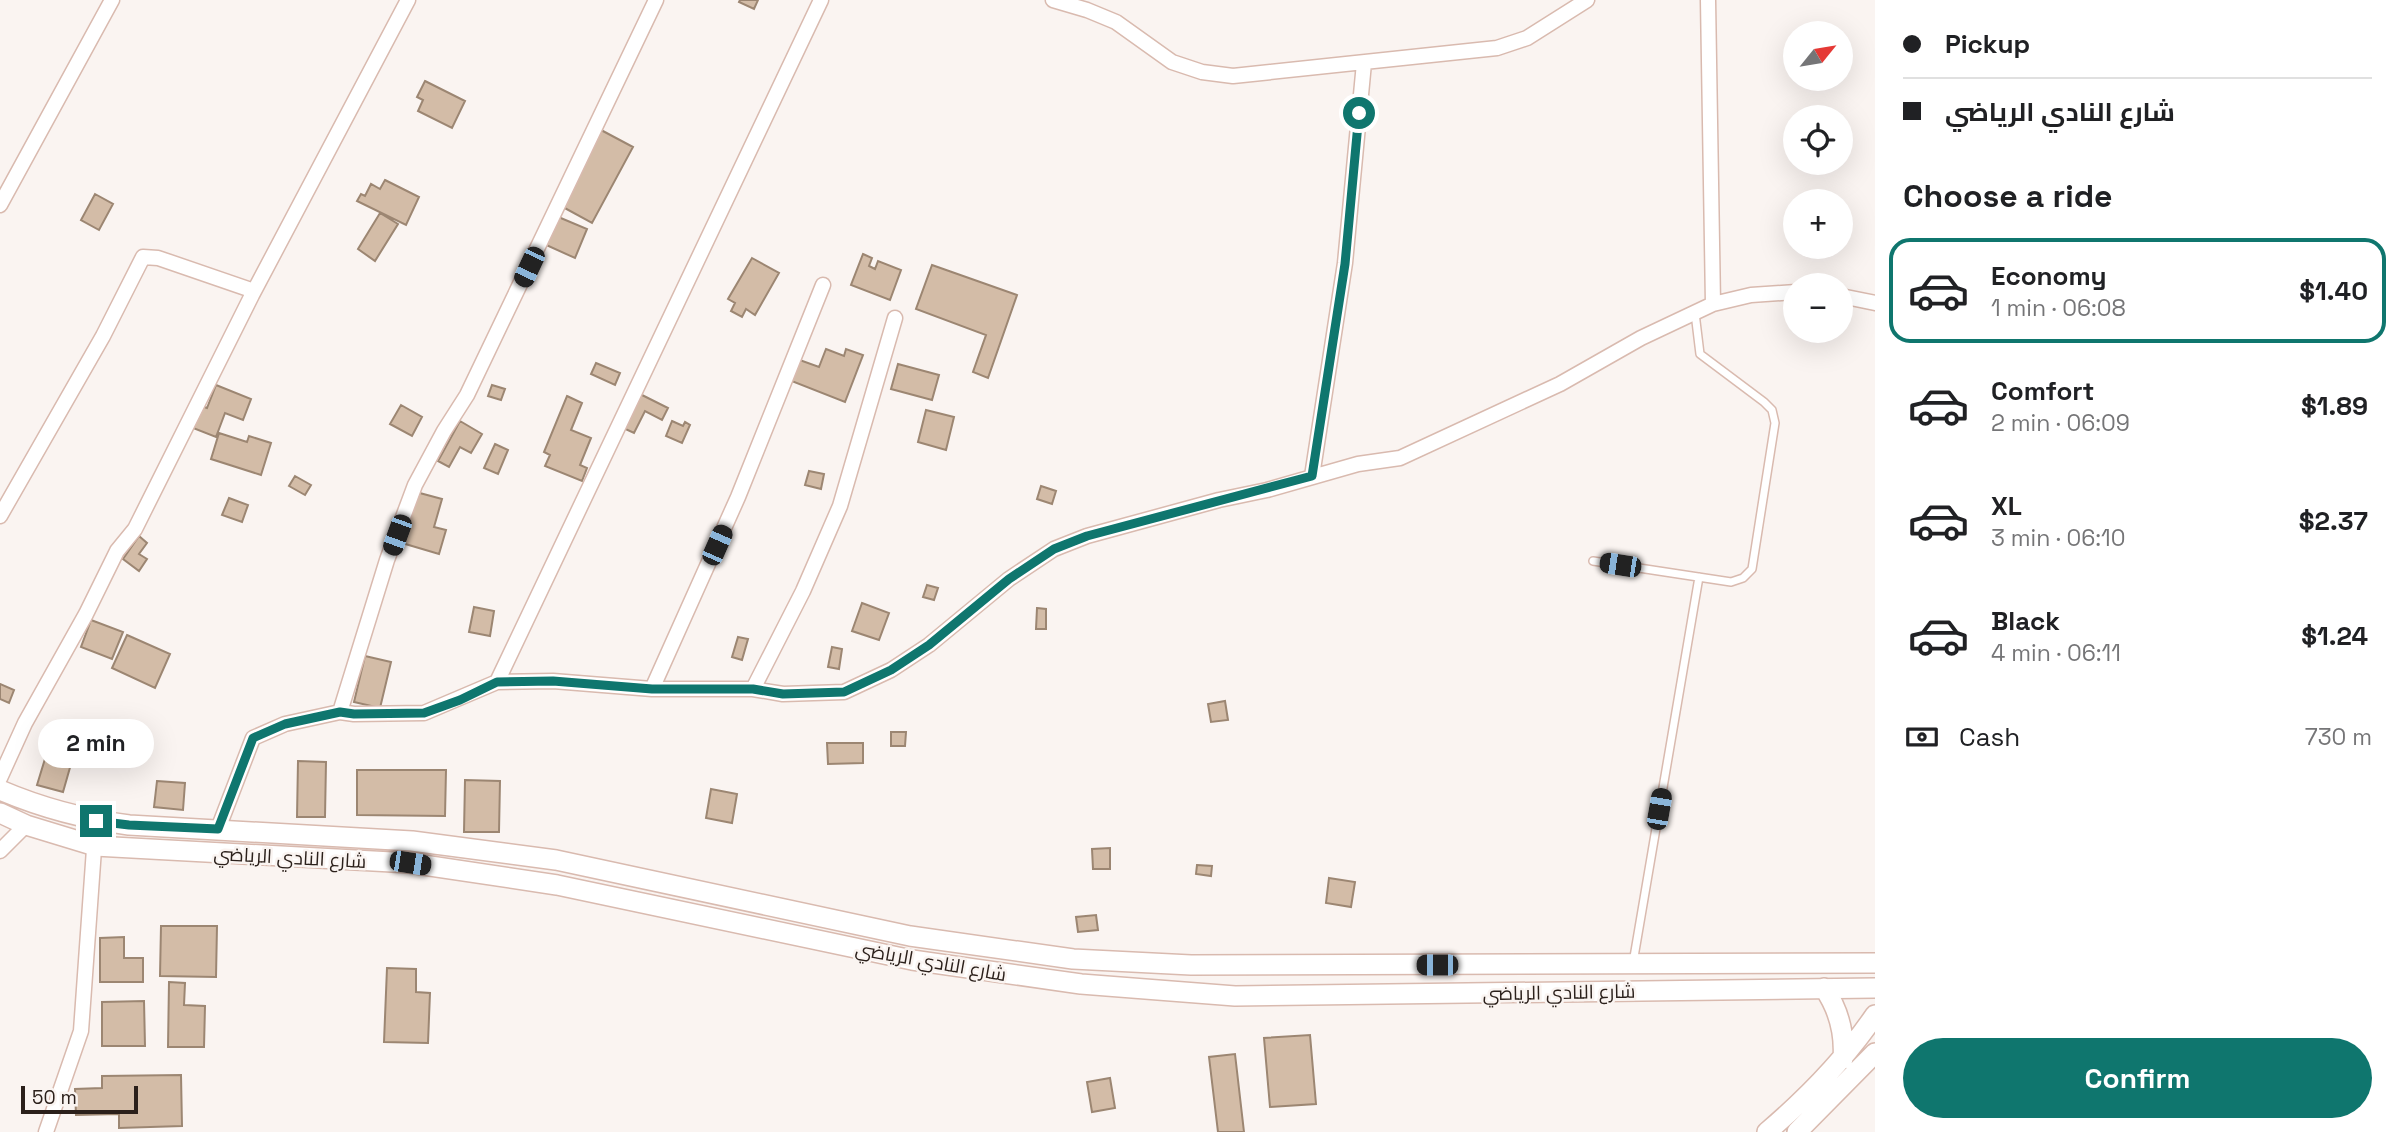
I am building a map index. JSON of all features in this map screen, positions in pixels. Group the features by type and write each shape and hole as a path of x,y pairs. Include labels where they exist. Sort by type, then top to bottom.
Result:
{"main road":[{"name":"شارع النادي الرياضي","path":"0,790 60,813 96,821 412,841 556,860 910,936 1085,960 1191,965 1875,963"},
{"name":"شارع النادي الرياضي","path":"0,813 26,825 95,846 410,863 558,885 912,960 1056,981 1235,996 1875,988"},
{"path":"410,863 412,841"},
{"path":"597,894 603,871"},
{"path":"1623,991 1627,964"},
{"path":"1385,965 1388,994"},
{"path":"1824,988 1841,1022 1843,1059"},
{"path":"1768,1132 1794,1110 1843,1059 1875,1015"},
{"path":"1797,1132 1875,1053"}],"street":[{"path":"0,205 112,0"},
{"path":"0,778 25,723 86,614 117,551 135,529 254,291 408,0"},
{"path":"340,712 387,560 415,485 473,384 656,0"},
{"path":"497,682 821,0"},
{"path":"1053,0 1088,5 1172,62 1202,72 1233,76 1497,48 1527,38 1587,0"},
{"path":"1708,0 1713,304"},
{"path":"1312,476 1345,264 1364,63"},
{"path":"0,516 103,336 143,257 158,258 254,291"},
{"path":"652,689 738,497 823,285"},
{"path":"218,829 253,738 285,724 340,712 424,713 460,700 497,682 553,681 652,689 753,689 783,694 844,692 891,670 920,651 1009,579 1054,549 1087,536 1312,476 1358,464 1400,458 1560,384 1641,338 1713,304 1751,295 1783,293"},
{"path":"1853,298 1875,303"},
{"path":"753,689 803,591 840,506 895,317"},
{"path":"46,1132 81,1031 96,821"},
{"path":"0,851 26,825"}],"lane":[{"path":"1593,561 1731,582 1744,579 1752,569 1775,423 1772,410 1764,402 1700,354 1695,312"},
{"path":"1627,964 1699,577"}],"building":[{"path":"758,0 754,9 739,2"},
{"path":"425,81 465,101 452,128 418,111 423,100 417,97"},
{"path":"601,130 633,147 592,223 561,206"},
{"path":"385,180 419,197 406,225 357,201 361,194 365,196 371,184 380,189"},
{"path":"95,194 113,204 99,230 81,220"},
{"path":"380,213 398,224 375,261 358,249"},
{"path":"556,216 587,229 575,258 544,244"},
{"path":"863,254 872,258 869,266 875,269 878,261 901,270 890,300 851,285"},
{"path":"752,258 779,273 755,315 746,309 742,317 731,311 735,303 728,299"},
{"path":"932,265 1017,295 988,378 973,372 986,335 916,309"},
{"path":"826,349 844,356 846,349 863,355 845,402 789,380 797,359 819,367"},
{"path":"596,363 620,373 615,385 591,374"},
{"path":"898,364 939,375 932,400 891,389"},
{"path":"216,385 251,399 243,420 225,413 216,437 193,428 201,406 207,408"},
{"path":"492,385 505,389 501,400 488,396"},
{"path":"638,393 668,408 662,420 645,411 634,433 621,427"},
{"path":"567,396 582,403 571,430 591,438 580,465 587,468 582,481 545,466 550,455 544,452"},
{"path":"401,405 422,417 412,436 390,424"},
{"path":"926,410 954,417 946,450 918,442"},
{"path":"460,421 482,434 471,453 460,447 449,467 438,461"},
{"path":"672,421 683,426 685,422 690,425 682,443 666,436"},
{"path":"219,433 247,442 249,436 271,443 261,475 211,459"},
{"path":"495,444 508,450 498,474 484,468"},
{"path":"809,471 824,474 821,489 805,485"},
{"path":"295,476 311,485 305,495 289,486"},
{"path":"1041,486 1056,491 1052,504 1037,499"},
{"path":"416,492 442,499 434,527 446,530 439,554 402,543"},
{"path":"229,498 248,505 242,522 222,515"},
{"path":"139,536 147,543 139,554 147,559 139,571 123,559"},
{"path":"927,585 938,588 934,600 923,597"},
{"path":"862,603 889,613 879,640 852,631"},
{"path":"474,607 494,611 490,636 469,632"},
{"path":"1037,608 1046,609 1046,629 1036,629"},
{"path":"91,620 123,632 112,659 81,647"},
{"path":"127,635 170,654 155,688 112,668"},
{"path":"738,637 748,639 742,660 732,657"},
{"path":"832,647 842,649 839,669 828,667"},
{"path":"365,656 391,662 380,708 354,702"},
{"path":"0,684 14,690 9,703 0,699"},
{"path":"1225,701 1228,720 1211,722 1208,704"},
{"path":"891,732 906,732 905,746 891,746"},
{"path":"827,743 863,743 863,763 828,764"},
{"path":"48,749 73,757 63,792 37,785"},
{"path":"298,761 326,762 325,817 297,817"},
{"path":"357,770 446,770 445,816 357,815"},
{"path":"465,780 500,781 499,832 464,832"},
{"path":"157,781 185,783 183,810 154,807"},
{"path":"711,789 737,794 732,823 706,818"},
{"path":"1110,848 1110,869 1093,869 1092,849"},
{"path":"1197,865 1212,866 1211,876 1196,874"},
{"path":"1329,878 1355,882 1351,907 1326,903"},
{"path":"1096,915 1098,930 1078,932 1076,917"},
{"path":"161,926 217,926 216,977 160,976"},
{"path":"124,937 124,958 143,958 143,982 100,982 100,938"},
{"path":"387,968 416,969 416,992 430,993 428,1043 384,1042"},
{"path":"169,982 185,983 184,1005 205,1006 204,1047 168,1047"},
{"path":"144,1001 145,1046 102,1046 102,1002"},
{"path":"1310,1035 1316,1104 1270,1107 1264,1038"},
{"path":"1235,1054 1244,1132 1218,1132 1209,1057"},
{"path":"181,1075 182,1126 119,1128 119,1114 76,1115 75,1089 102,1088 102,1076"},
{"path":"1110,1078 1115,1108 1092,1112 1087,1082"}],"route":[{"path":"96,821 218,829 253,738 268,730 340,712 424,713 460,700 497,682 553,681 652,689 753,689 783,694 844,692 891,670 929,645 1009,579 1054,549 1087,536 1312,476 1345,264 1359,113"}]}
